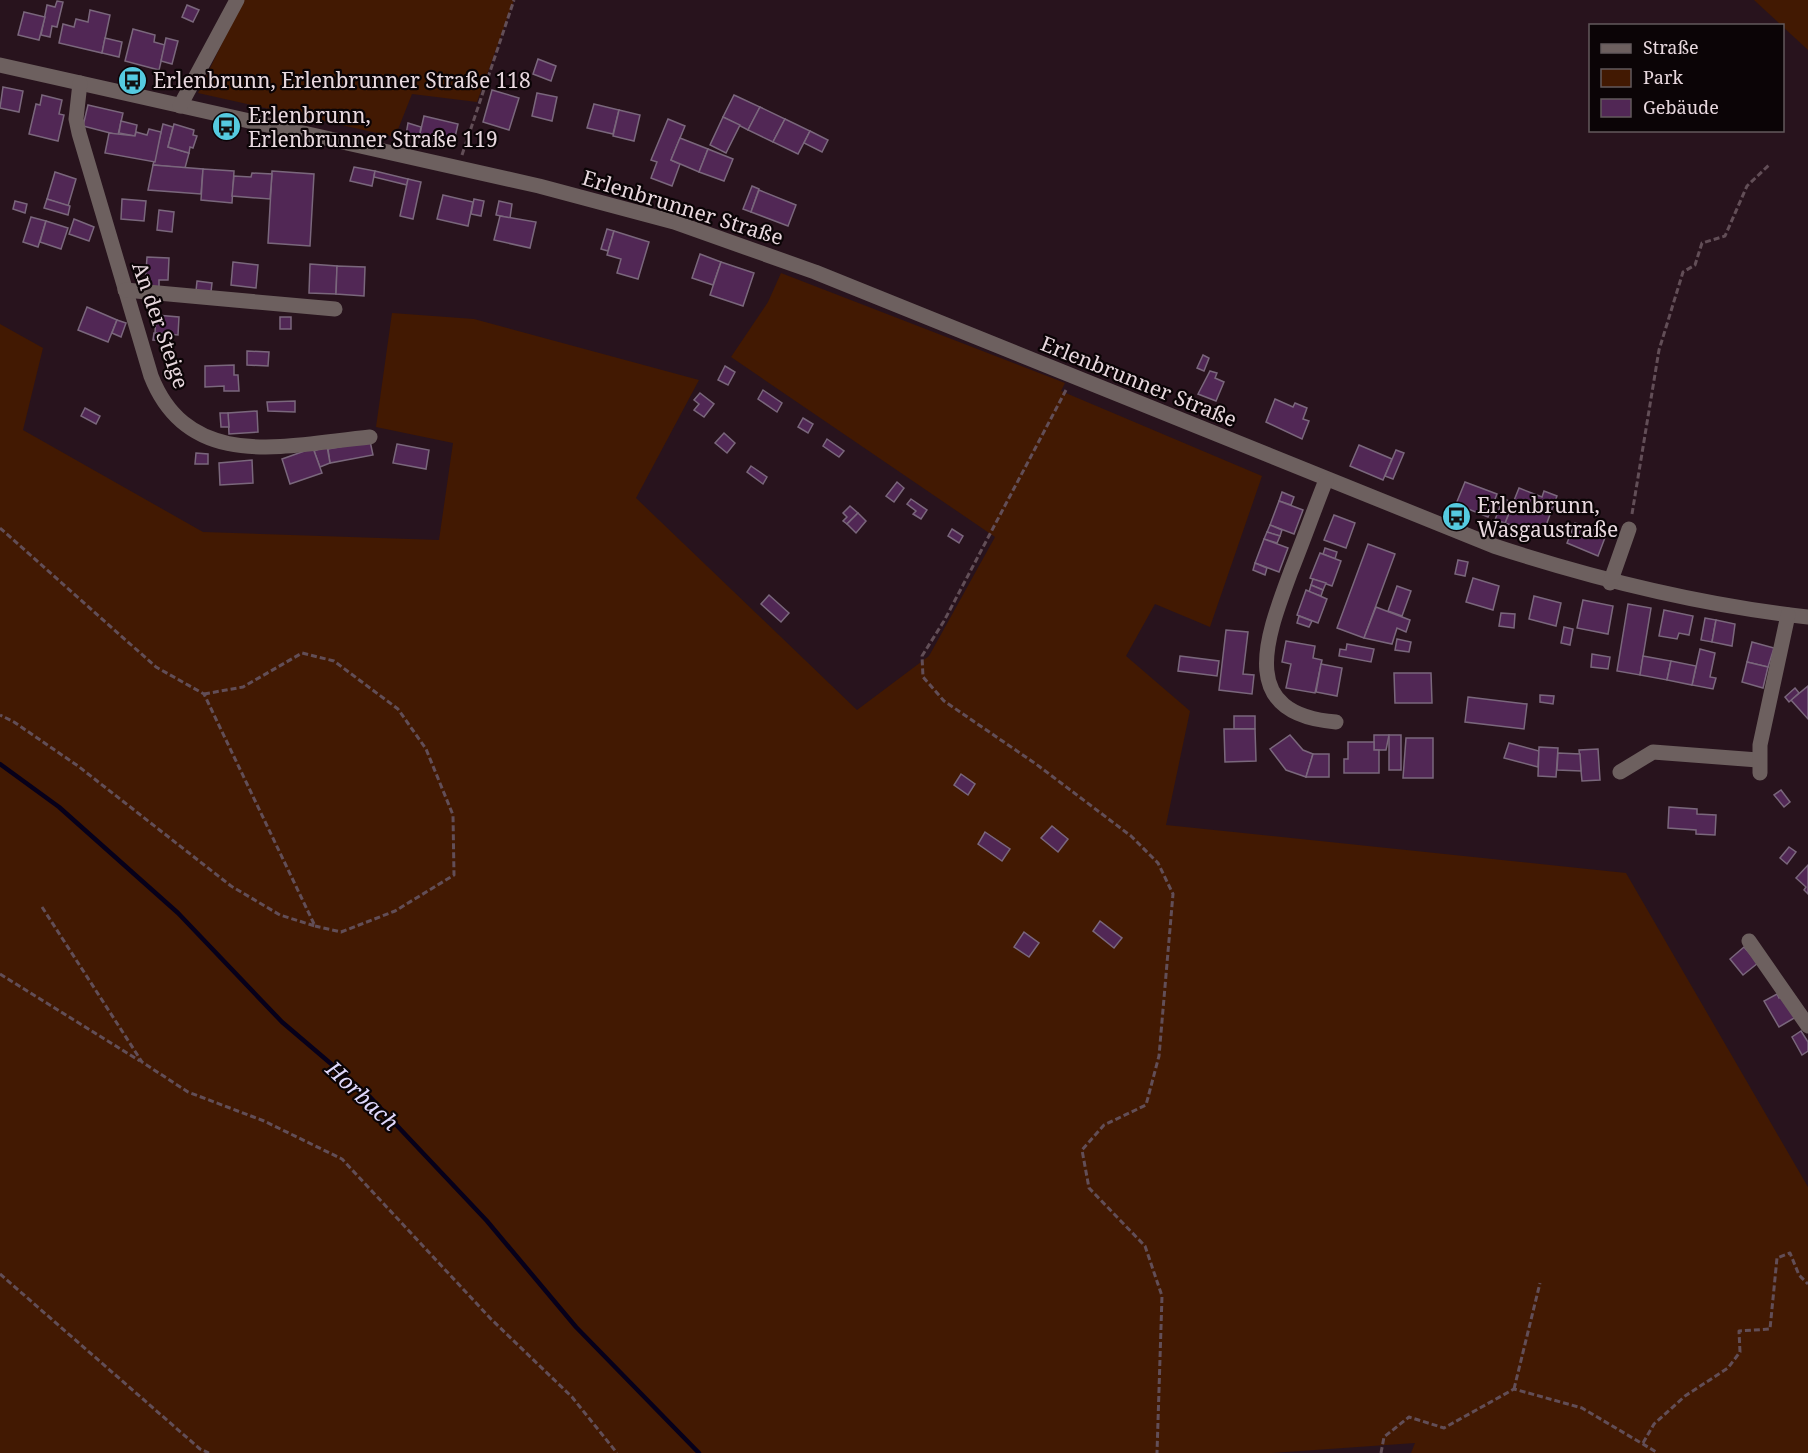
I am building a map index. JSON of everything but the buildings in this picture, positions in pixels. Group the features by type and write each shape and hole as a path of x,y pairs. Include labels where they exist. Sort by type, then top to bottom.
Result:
{"street":[{"path":"180,106 237,0"},
{"name":"Erlenbrunner Straße","path":"0,65 602,201 704,232 815,273 1494,546 1657,594 1808,617"},
{"name":"An der Steige","path":"80,83 76,119 78,133 160,397 174,416 190,429 217,442 240,446 370,437"},
{"path":"125,290 335,309"},
{"path":"1326,480 1280,601 1265,656 1270,684 1277,698 1288,709 1315,720 1336,722"},
{"path":"1611,582 1626,547 1629,529"},
{"path":"1620,772 1653,752 1759,766 1788,615"},
{"path":"1749,941 1808,1026"}],"path":[{"path":"458,168 514,0"},
{"path":"1629,529 1659,350 1683,272 1695,265 1702,243 1725,236 1747,186 1769,165"},
{"path":"1074,377 949,611 922,656 923,677 944,701 1036,764 1131,836 1158,863 1173,894 1160,1056 1146,1105 1104,1125 1082,1150 1089,1188 1145,1246 1162,1296 1157,1453"},
{"path":"0,528 156,667 204,694 315,926"},
{"path":"0,716 14,722 78,766 231,886 280,915 340,932 395,911 453,875 453,815 426,749 398,709 334,661 302,653 243,687 204,694"},
{"path":"42,906 142,1062"},
{"path":"0,974 188,1092 264,1121 342,1159 491,1319 572,1397 617,1453"},
{"path":"1643,1443 1654,1424 1685,1396 1728,1368 1740,1352 1739,1331 1770,1329 1777,1258 1790,1253 1799,1275 1808,1284"},
{"path":"0,1275 200,1449 209,1453"},
{"path":"1514,1389 1540,1283"},
{"path":"1381,1453 1384,1437 1409,1417 1443,1428 1514,1389 1582,1408 1658,1453"}],"green space":[{"path":"243,0 514,0 477,102 412,94 395,137 198,93"},
{"path":"1754,0 1808,0 1808,50 1784,28 1784,24 1780,24"},
{"path":"781,273 1065,383 1061,391 1262,476 1210,627 1155,604 1126,656 1190,711 1166,825 1626,873 1808,1187 1808,1453 1411,1453 1415,1443 1272,1453 0,1453 0,324 43,348 23,430 203,532 439,540 453,443 376,427 392,313 474,319 699,380 636,498 857,710 929,656 995,537 731,357 768,302"}],"waterway":[{"name":"Horbach","path":"0,764 59,807 178,913 282,1022 370,1097 487,1221 576,1327 699,1453"}],"place":[{"name":"Erlenbrunn, Erlenbrunner Straße 118","path":"132,80"},
{"name":"Erlenbrunn, Erlenbrunner Straße 119","path":"227,127"},
{"name":"Erlenbrunn, Wasgaustraße","path":"1456,517"}]}
